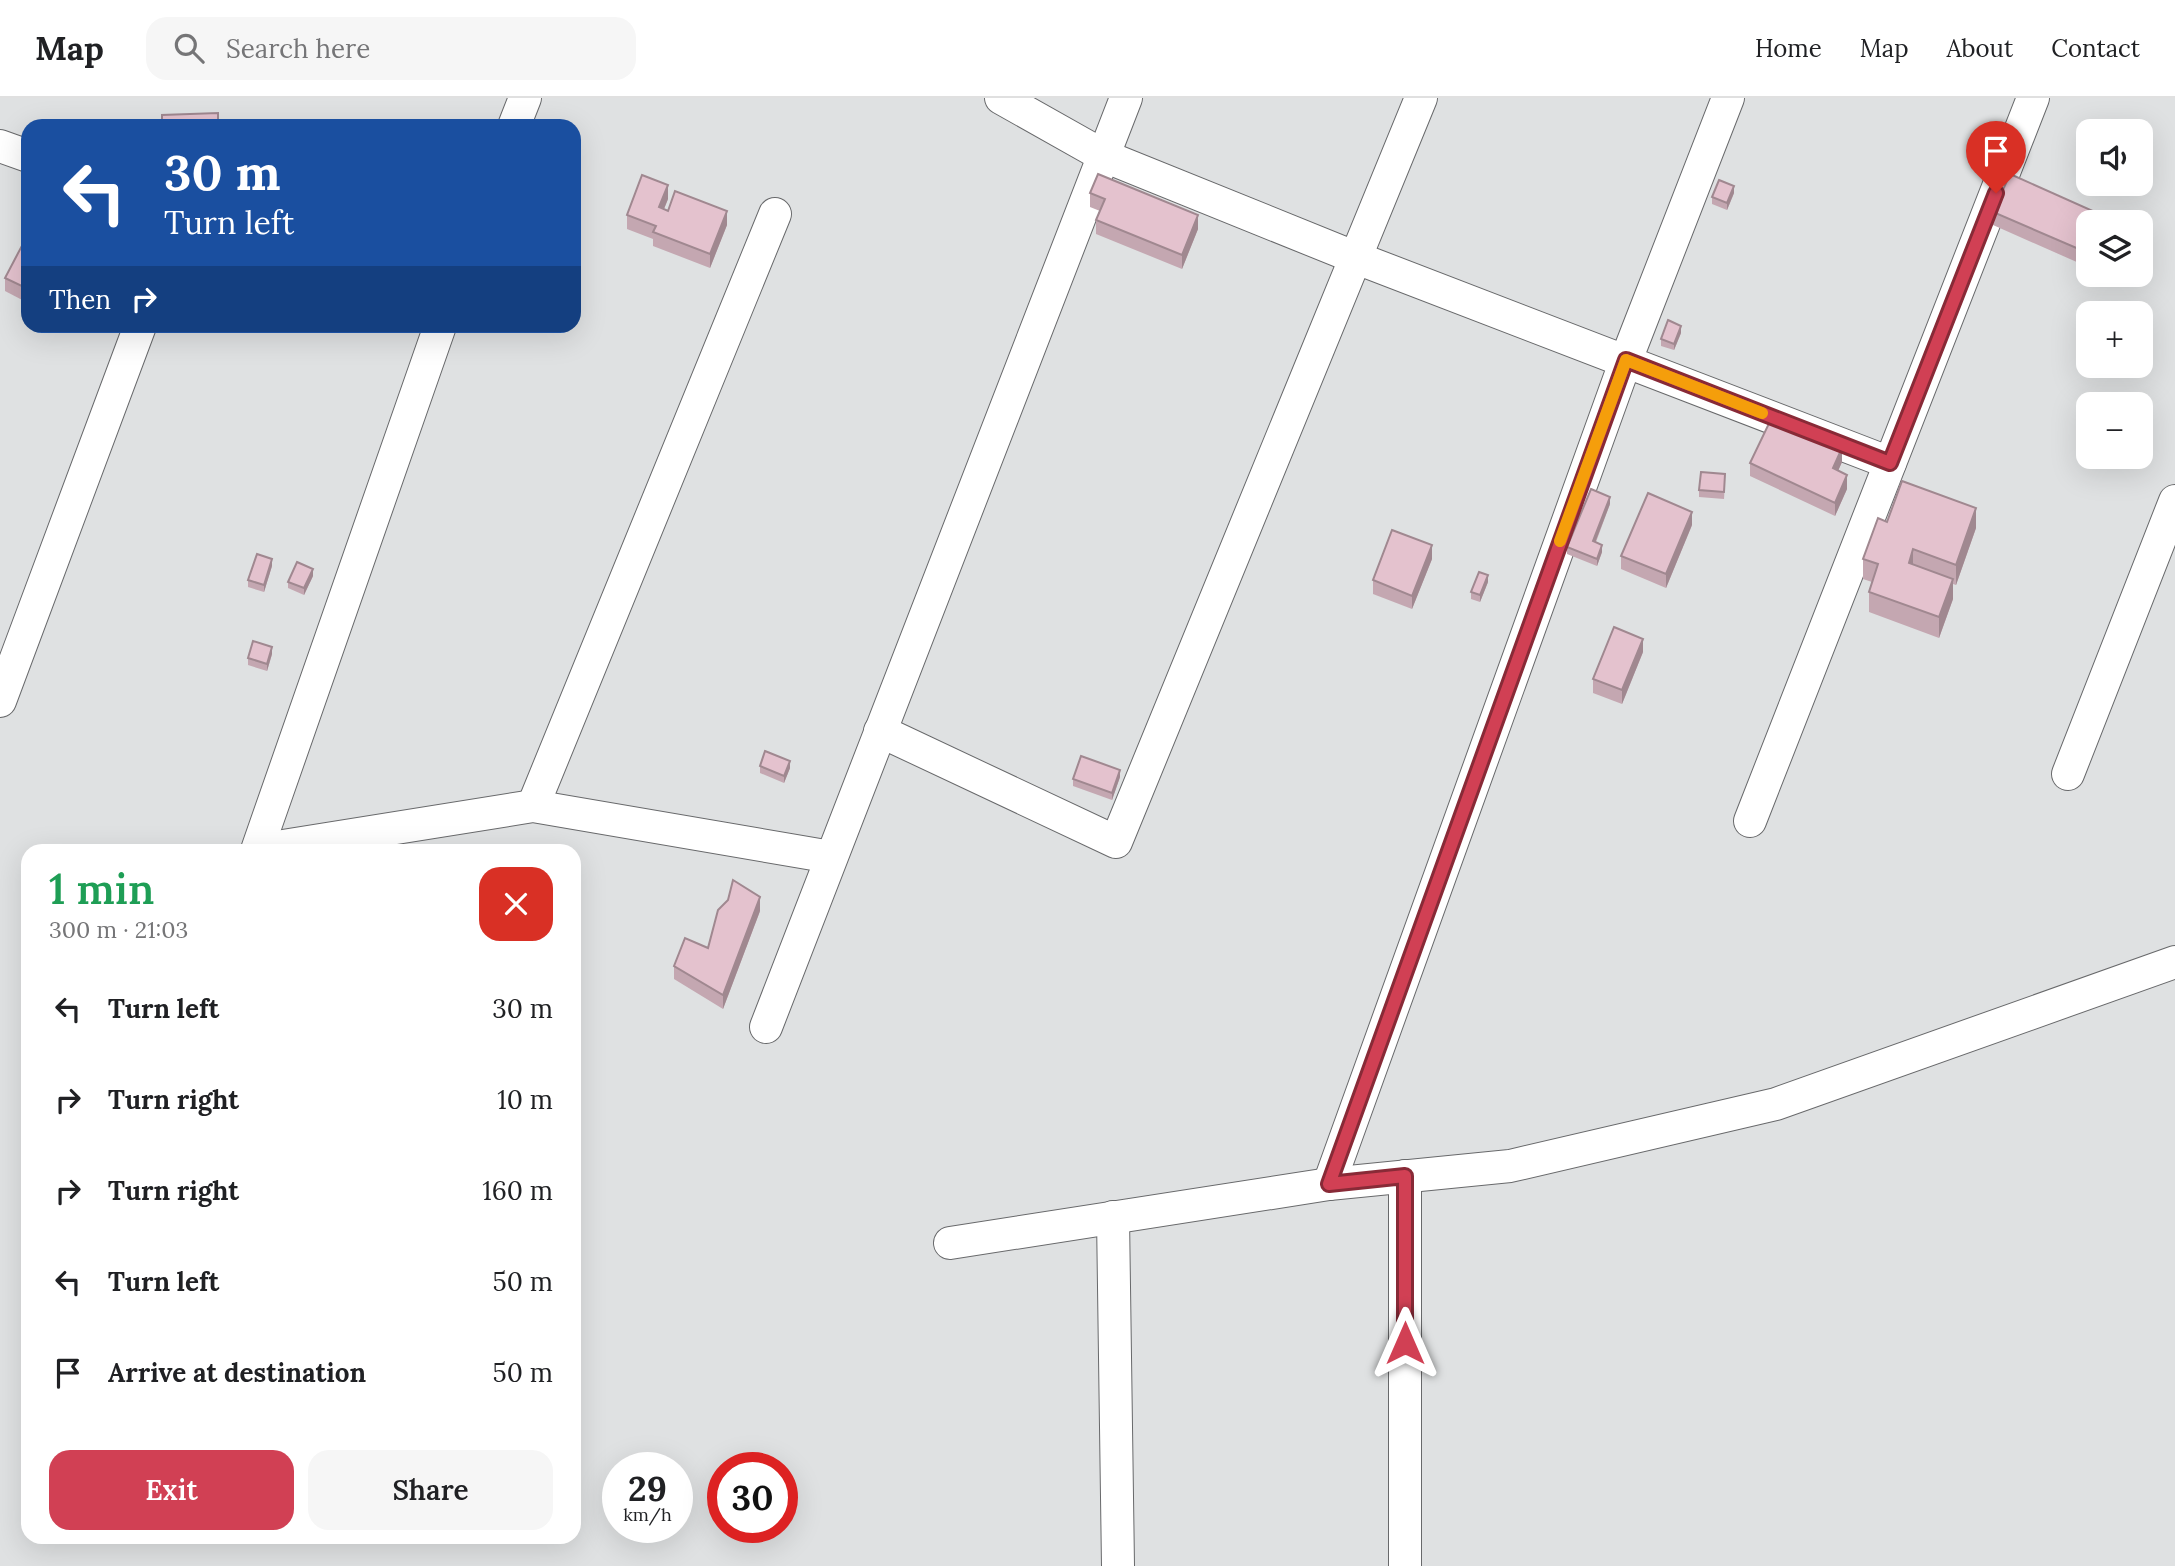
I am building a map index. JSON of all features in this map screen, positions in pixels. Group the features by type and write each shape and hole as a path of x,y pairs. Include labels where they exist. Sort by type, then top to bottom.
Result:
{"street":[{"path":"517,119 525,98"},
{"path":"1000,98 1104,156 1354,257 1890,463"},
{"path":"766,1027 1126,98"},
{"path":"880,731 1116,842 1420,98"},
{"path":"1329,1184 1626,360 1728,98"},
{"path":"1750,821 2033,98"},
{"path":"0,146 21,154"},
{"path":"533,806 775,214"},
{"path":"0,701 137,333"},
{"path":"260,844 438,333"},
{"path":"2068,774 2175,501"},
{"path":"296,844 533,806 831,857"},
{"path":"950,1243 1329,1184 1510,1166 1776,1104 2175,962"},
{"path":"1405,1176 1405,1566"},
{"path":"1113,1217 1118,1566"}],"building":[{"path":"218,113 218,119 162,119 162,115"},
{"path":"1098,174 1198,215 1182,255 1096,220 1105,199 1090,193"},
{"path":"2010,174 2091,210 2076,210 2076,248 1993,212"},
{"path":"642,175 668,185 659,207 668,211 675,191 727,211 710,254 653,232 656,226 627,215"},
{"path":"1719,180 1734,186 1727,203 1712,197"},
{"path":"21,248 21,286 5,278"},
{"path":"1668,320 1681,326 1674,344 1661,339"},
{"path":"1773,415 1842,448 1833,468 1847,475 1835,503 1750,463"},
{"path":"1701,472 1725,474 1724,492 1699,490"},
{"path":"1902,481 1976,508 1956,565 1913,549 1909,563 1953,579 1939,617 1869,592 1878,564 1863,559 1878,518 1887,522"},
{"path":"1591,489 1610,497 1593,541 1602,545 1597,559 1567,547"},
{"path":"1648,493 1692,512 1666,574 1621,556"},
{"path":"1392,530 1432,545 1412,596 1373,580"},
{"path":"257,554 272,559 264,585 248,580"},
{"path":"297,562 313,569 304,588 288,582"},
{"path":"1479,572 1488,575 1480,595 1471,592"},
{"path":"1614,627 1643,639 1622,690 1593,679"},
{"path":"253,641 272,647 267,664 248,658"},
{"path":"765,751 790,761 784,776 760,766"},
{"path":"1081,756 1120,770 1112,793 1073,779"},
{"path":"733,880 760,897 723,995 674,966 685,938 708,948 718,910 728,900"}],"slow traffic":[{"path":"1560,541 1626,360 1762,413"}],"route":[{"path":"1405,1343 1405,1176 1329,1184 1626,360 1890,463 1996,193"}]}
